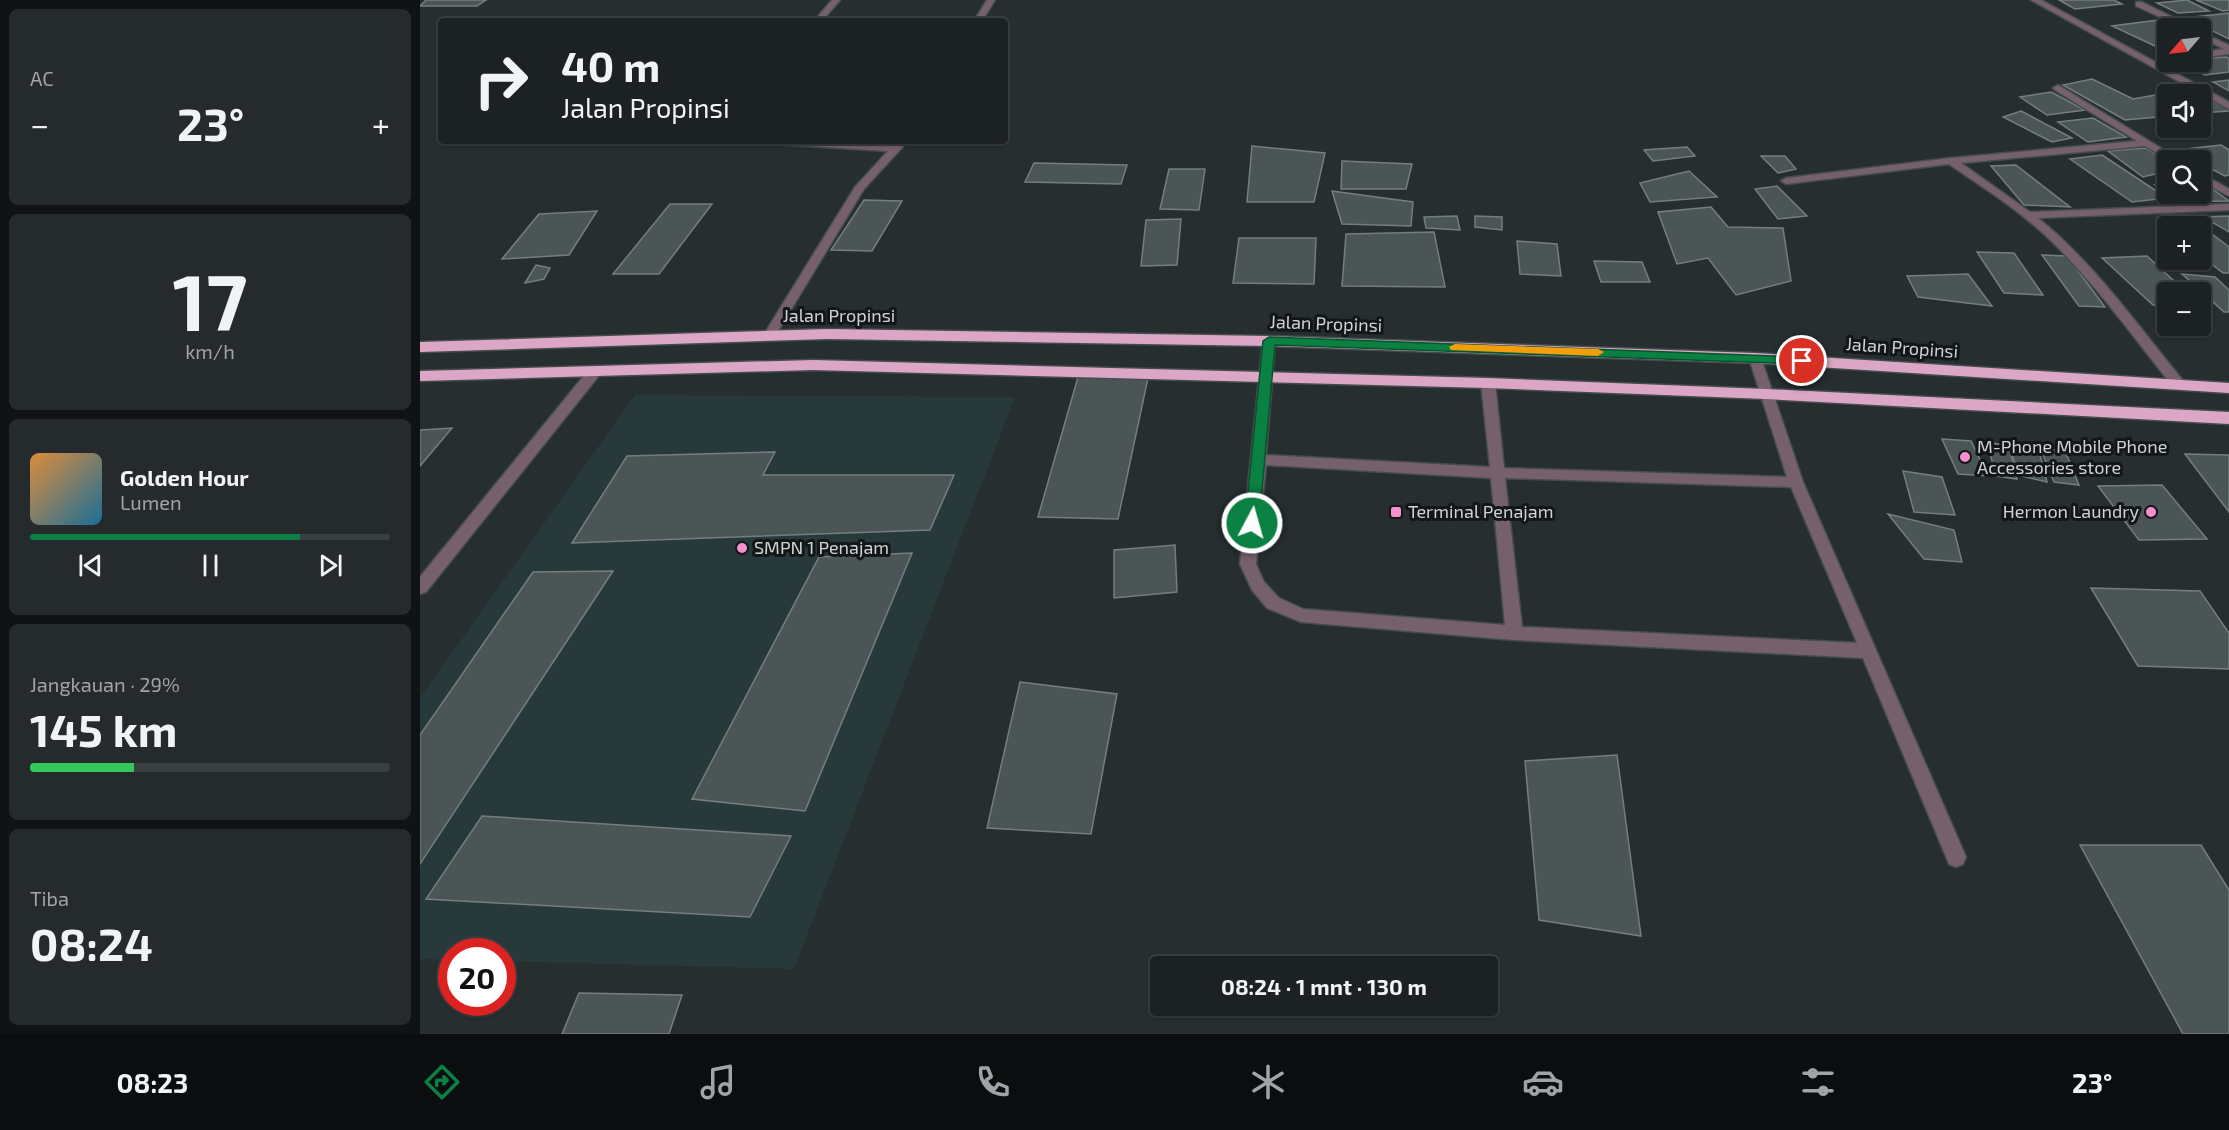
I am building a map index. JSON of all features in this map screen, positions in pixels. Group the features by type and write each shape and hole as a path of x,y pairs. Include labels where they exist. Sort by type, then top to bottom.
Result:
{"highway":[{"name":"Jalan Propinsi","path":"420,347 828,334 1269,341 1755,358 2229,388"},
{"path":"420,376 813,364 1488,383 1766,394 2229,418"}],"street":[{"path":"821,18 836,0"},
{"path":"980,18 991,0"},
{"path":"2035,0 2229,106"},
{"path":"2139,4 2169,18"},
{"path":"2211,40 2229,49"},
{"path":"2211,53 2229,49"},
{"path":"2149,62 2157,61"},
{"path":"2058,88 2157,150"},
{"path":"1786,181 1951,161 2145,143"},
{"path":"868,144 899,145"},
{"path":"770,336 860,187 899,145"},
{"path":"1951,161 2028,215 2050,234 2093,280 2180,386"},
{"path":"2211,182 2229,193"},
{"path":"2028,215 2229,207"},
{"path":"1269,341 1248,564 1258,586 1273,603 1301,615 1514,633 1867,651"},
{"path":"1755,358 1796,482 1956,856"},
{"path":"420,588 596,370"},
{"path":"1488,383 1514,633"},
{"path":"1259,460 1498,473 1796,482"}],"shaded area":[{"name":"SMPN 1 Penajam","path":"635,395 1015,397 794,969 516,961 516,938 438,938 438,960 420,959 420,698"}],"building":[{"path":"426,0 486,0 477,6 420,6"},
{"path":"2059,0 2114,0 2122,4 2075,9"},
{"path":"2187,0 2209,11 2178,13 2157,3"},
{"path":"2196,0 2229,0 2229,10 2223,11"},
{"path":"2229,13 2229,39 2211,30 2211,18 2186,18"},
{"path":"2157,20 2157,47 2112,26"},
{"path":"2211,58 2229,58 2229,72 2205,75 2199,72 2211,72"},
{"path":"2092,79 2133,99 2157,95 2157,117 2125,120 2063,85"},
{"path":"2229,80 2229,91 2213,82"},
{"path":"2051,92 2085,110 2047,115 2020,97"},
{"path":"2211,100 2229,109 2229,111 2211,112"},
{"path":"2021,111 2072,138 2052,142 2003,117"},
{"path":"2093,118 2126,137 2088,142 2058,122"},
{"path":"2221,145 2229,150 2229,175 2225,176 2211,169 2211,150 2177,150"},
{"path":"1252,146 1325,153 1314,202 1247,202"},
{"path":"1687,147 1695,156 1653,161 1644,150"},
{"path":"2146,148 2157,154 2157,174 2143,177 2108,151"},
{"path":"2102,155 2157,191 2157,199 2132,202 2070,159"},
{"path":"1761,156 1785,156 1796,169 1778,173"},
{"path":"1342,161 1412,164 1406,189 1341,189"},
{"path":"1034,163 1127,165 1121,184 1025,182"},
{"path":"2016,165 2070,207 2024,205 1991,166"},
{"path":"1169,169 1205,169 1199,210 1160,209"},
{"path":"1689,171 1717,197 1650,202 1640,183"},
{"path":"1777,186 1807,216 1778,219 1755,189"},
{"path":"2211,188 2229,201 2211,201"},
{"path":"1332,191 1413,202 1411,226 1342,224"},
{"path":"864,200 902,201 872,251 831,250"},
{"path":"670,204 712,204 659,274 613,274"},
{"path":"1711,207 1728,227 1783,228 1791,281 1736,295 1708,258 1677,264 1658,212"},
{"path":"597,211 569,255 502,259 539,214"},
{"path":"1457,216 1460,230 1426,228 1424,217"},
{"path":"1475,216 1502,217 1502,230 1475,227"},
{"path":"2229,216 2229,232 2211,222 2211,217"},
{"path":"1181,219 1177,265 1141,266 1146,220"},
{"path":"1434,232 1445,287 1342,286 1346,234"},
{"path":"2211,233 2229,247 2229,273 2223,273 2211,264"},
{"path":"1239,238 1316,238 1314,284 1233,283"},
{"path":"1517,241 1557,244 1561,276 1520,274"},
{"path":"1977,252 2014,253 2043,295 2004,293"},
{"path":"2042,255 2067,256 2105,307 2079,306"},
{"path":"2147,256 2157,265 2157,270 2162,270 2175,282 2157,282 2157,305 2153,305 2102,258"},
{"path":"1594,261 1642,262 1650,282 1601,282"},
{"path":"536,265 550,268 544,279 525,283"},
{"path":"1968,274 1992,306 1918,297 1907,276"},
{"path":"2182,274 2215,277 2229,290 2229,312 2224,312 2211,300 2211,282 2191,282"},
{"path":"1078,377 1148,378 1118,519 1038,517"},
{"path":"452,428 420,466 420,430"},
{"name":"M-Phone Mobile Phone Accessories store","path":"1942,439 1971,441 1988,476 1958,474"},
{"path":"1987,442 2009,446 2017,479 1996,476"},
{"path":"2010,445 2039,451 2047,482 2017,475"},
{"path":"2040,448 2065,451 2079,485 2054,482"},
{"path":"775,452 763,475 954,475 930,530 572,543 627,456"},
{"path":"2185,454 2229,455 2229,512"},
{"path":"1903,471 1942,477 1955,515 1914,512"},
{"name":"Hermon Laundry","path":"2162,485 2207,539 2139,540 2098,486"},
{"path":"1888,514 1954,530 1962,562 1924,559"},
{"path":"1175,545 1177,592 1114,598 1114,550"},
{"path":"912,553 805,811 692,799 819,557"},
{"path":"613,571 420,864 420,735 533,572"},
{"path":"2091,588 2200,591 2229,633 2229,669 2138,666"},
{"path":"1020,682 1117,694 1091,834 987,828"},
{"path":"1617,755 1641,936 1539,920 1525,761"},
{"path":"482,816 791,836 750,917 426,899"},
{"path":"2080,845 2201,845 2229,890 2229,1034 2183,1034"},
{"path":"579,993 682,995 669,1034 562,1034"}],"slow traffic":[{"path":"1455,347 1598,352"}],"place":[{"name":"M-Phone Mobile Phone Accessories store","path":"1965,457"},
{"name":"Terminal Penajam","path":"1396,512"},
{"name":"Hermon Laundry","path":"2151,512"},
{"name":"SMPN 1 Penajam","path":"742,548"}],"route":[{"path":"1252,523 1269,341 1802,361"}]}
